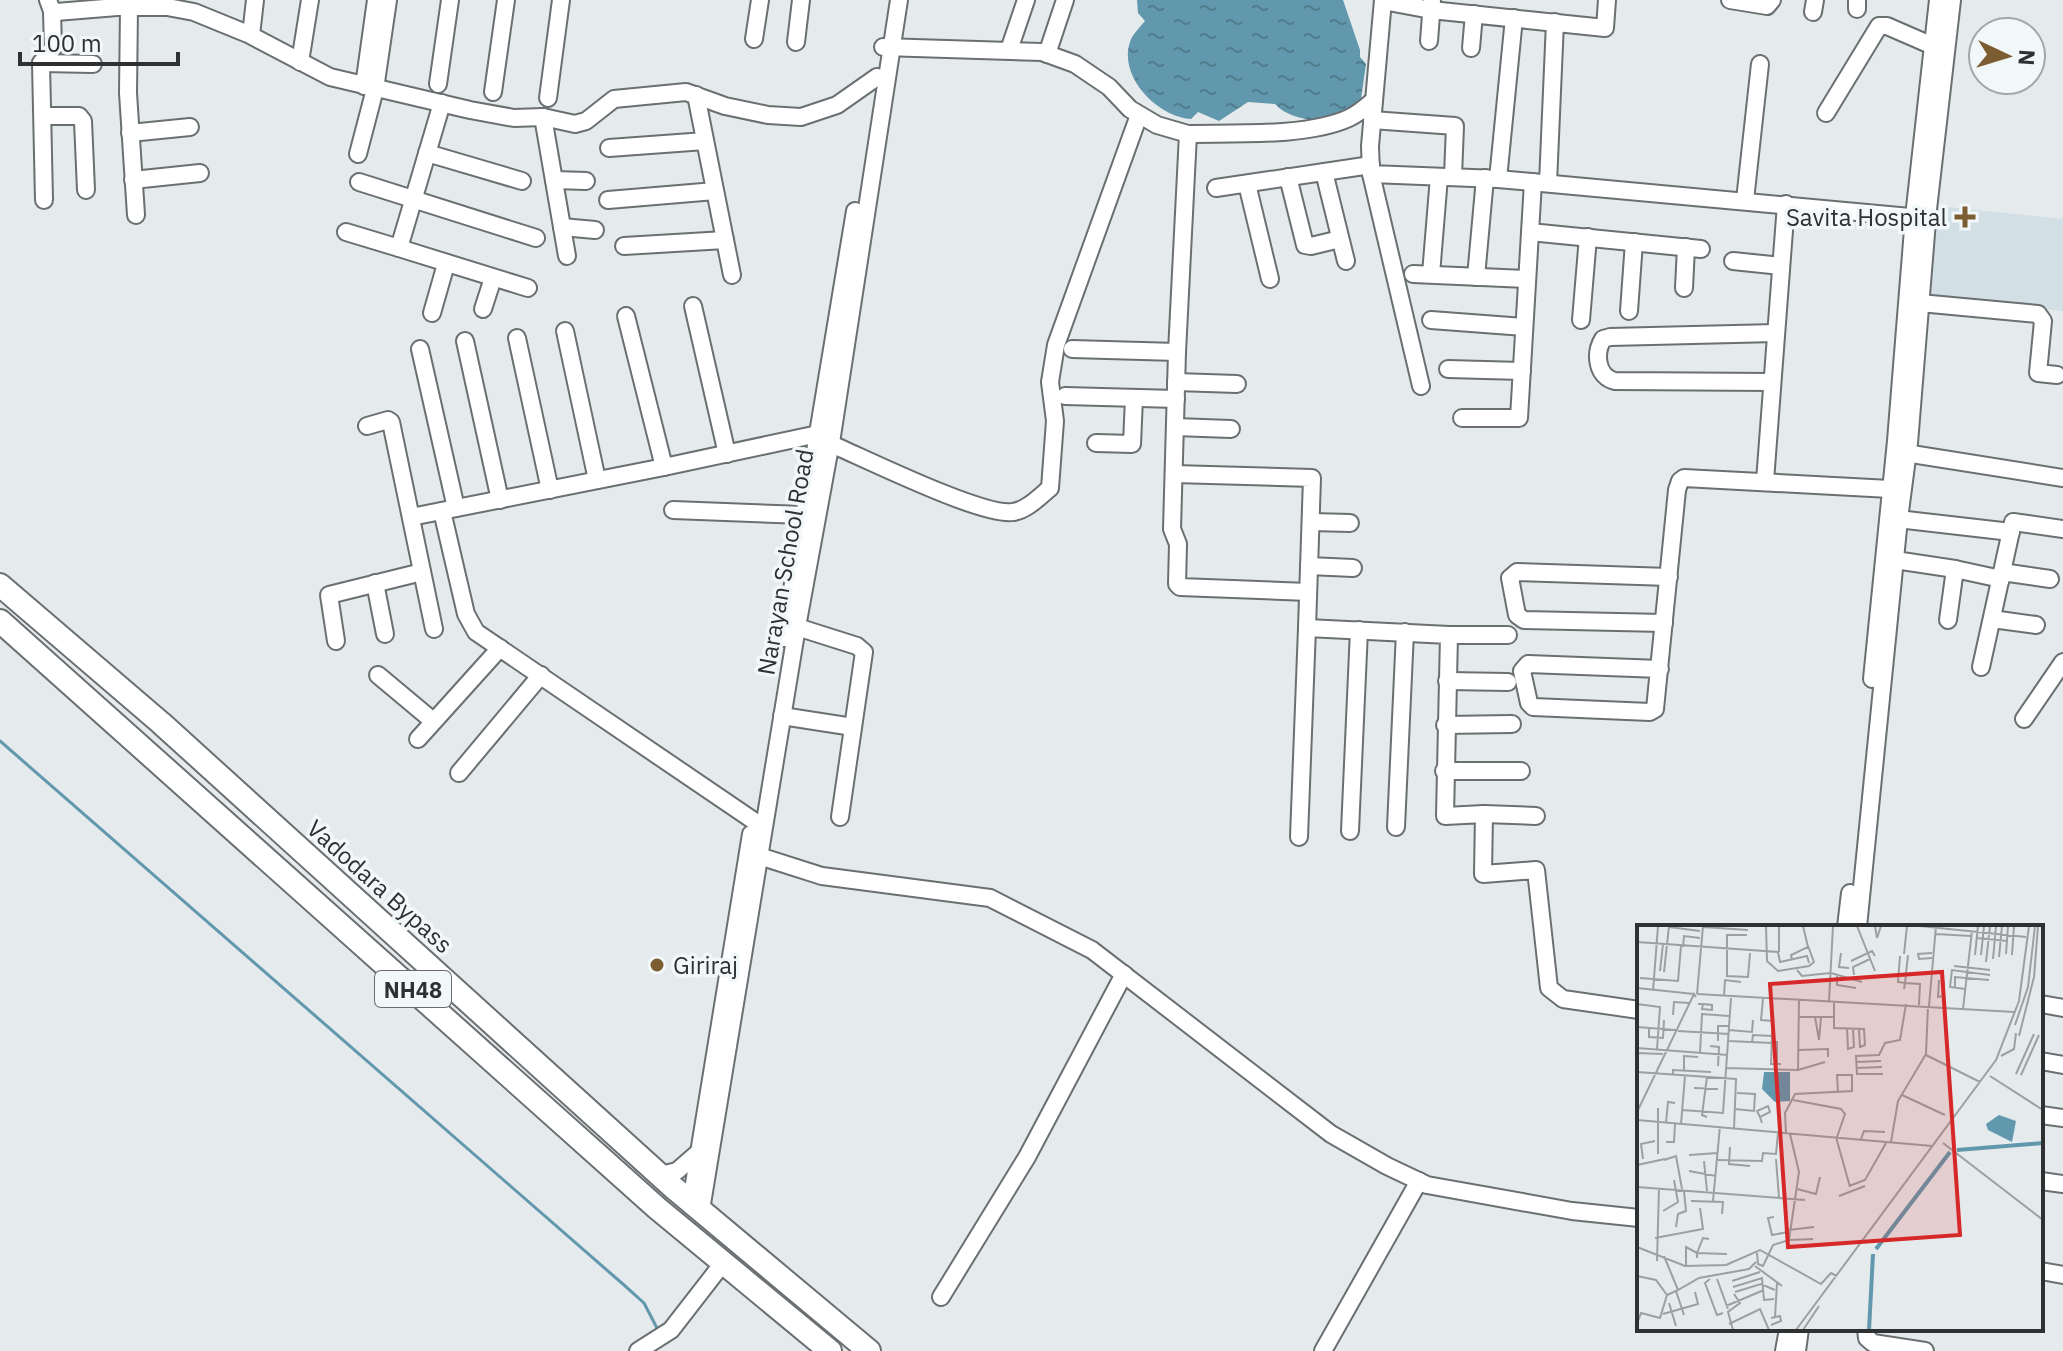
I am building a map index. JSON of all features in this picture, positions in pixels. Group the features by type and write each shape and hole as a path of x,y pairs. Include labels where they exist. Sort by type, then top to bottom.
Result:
{"highway":[{"name":"Vadodara Bypass","path":"0,585 173,734 696,1206 869,1351"},
{"name":"NH48","path":"0,621 647,1199 830,1351"}],"street":[{"path":"251,35 255,0"},
{"path":"300,62 310,0"},
{"path":"370,87 376,0"},
{"path":"358,154 388,0"},
{"path":"438,84 450,0"},
{"path":"493,92 506,0"},
{"path":"548,98 561,0"},
{"path":"754,39 760,0"},
{"path":"796,42 801,0"},
{"path":"696,1206 700,1151 804,515 827,438 877,77 887,47 889,0"},
{"name":"Narayan School Road","path":"696,1206 715,1132 887,47 899,0"},
{"path":"1009,50 1026,0"},
{"path":"1047,54 1065,0"},
{"path":"1421,386 1371,170 1372,120 1383,1 1605,28 1607,0"},
{"path":"1730,0 1767,6 1772,0"},
{"path":"1858,925 1895,560 1890,489 1902,447 1938,0"},
{"path":"1846,925 1920,303 1920,218 1952,0"},
{"path":"121,4 136,215"},
{"path":"44,200 41,63 53,48 50,5 204,8 330,77 514,118 543,117 582,123 618,97 686,92 725,106 768,115 801,117 837,105 877,77"},
{"path":"1429,41 1431,5"},
{"path":"1471,48 1474,14"},
{"path":"1476,277 1514,18"},
{"path":"1462,418 1519,418 1530,232 1541,182 1555,22"},
{"path":"1826,113 1879,26 1887,26 1933,46"},
{"path":"887,47 1047,54 1075,64 1098,79 1139,115 1157,125 1188,134 1307,128 1350,118 1374,100"},
{"path":"41,63 93,64"},
{"path":"1745,200 1760,64"},
{"path":"696,95 732,275"},
{"path":"399,248 442,103"},
{"path":"411,517 727,454 827,438 914,481 982,507 1006,513 1021,510 1050,488 1055,421 1050,382 1056,345 1139,115"},
{"path":"44,116 79,116 83,121 86,190"},
{"path":"543,117 567,256"},
{"path":"1372,120 1455,126 1431,274"},
{"path":"130,133 190,127"},
{"path":"1188,134 1172,529 1178,544 1178,586 1308,592"},
{"path":"609,148 705,141"},
{"path":"427,153 522,181"},
{"path":"1216,188 1324,172 1371,170 1541,182 1920,218"},
{"path":"1324,172 1346,261"},
{"path":"133,180 200,173"},
{"path":"1288,177 1305,245 1340,239"},
{"path":"554,180 586,181"},
{"path":"359,182 536,238"},
{"path":"1247,184 1270,279"},
{"path":"608,200 715,191"},
{"path":"1765,481 1786,204"},
{"path":"562,227 595,230"},
{"path":"346,232 528,288"},
{"path":"1530,232 1693,248 1684,288"},
{"path":"1581,320 1588,237"},
{"path":"624,246 725,240"},
{"path":"1629,311 1634,242"},
{"path":"1733,261 1781,266"},
{"path":"432,313 446,264"},
{"path":"1413,274 1527,279"},
{"path":"483,309 493,278"},
{"path":"1920,303 2038,314 2043,321 2038,373 2057,375"},
{"path":"693,306 727,454"},
{"path":"626,316 664,467"},
{"path":"1431,320 1524,327"},
{"path":"565,331 597,480"},
{"path":"1772,382 1615,381 1600,372 1598,351 1600,343 1610,337 1776,333"},
{"path":"517,338 550,490"},
{"path":"465,341 500,500"},
{"path":"420,349 470,626 754,821"},
{"path":"1072,349 1177,352"},
{"path":"1448,369 1522,371"},
{"path":"1065,396 1134,398 1237,384"},
{"path":"1096,443 1132,444 1134,398"},
{"path":"367,426 388,420 391,422 434,629"},
{"path":"1175,427 1231,429"},
{"path":"1902,447 2063,467"},
{"path":"1902,447 2063,478"},
{"path":"1174,474 1311,478 1299,837"},
{"path":"1660,669 1528,664 1522,671 1529,703 1533,707 1650,712 1656,706 1660,669 1664,623 1680,481 1690,477 1890,489"},
{"path":"673,510 804,515"},
{"path":"1893,519 2011,532"},
{"path":"1311,522 1350,523"},
{"path":"1981,667 2013,522 2063,529"},
{"path":"1895,560 2001,576 2050,579"},
{"path":"1309,566 1353,568"},
{"path":"1948,620 1955,569"},
{"path":"336,641 329,595 422,572"},
{"path":"1664,623 1524,620 1517,615 1510,578 1517,572 1669,577"},
{"path":"375,583 385,634"},
{"path":"1992,619 2036,625"},
{"path":"797,627 862,648 864,657 840,817"},
{"path":"1307,628 1508,635"},
{"path":"1350,831 1359,630"},
{"path":"1396,827 1405,632"},
{"path":"1449,635 1445,816 1536,816"},
{"path":"418,739 500,648"},
{"path":"2024,719 2063,662"},
{"path":"378,675 433,721"},
{"path":"459,773 541,675"},
{"path":"1447,681 1508,682"},
{"path":"782,716 853,727"},
{"path":"1445,725 1512,724"},
{"path":"1444,771 1521,771"},
{"path":"1484,814 1483,874 1536,870 1549,988 1563,999 1637,1010"},
{"path":"759,856 822,876 990,898 1084,944 1340,1141 1419,1181 1572,1211 1637,1218"},
{"path":"941,1297 1027,1157 1124,974"},
{"path":"2043,1004 2063,1008"},
{"path":"2043,1061 2063,1065"},
{"path":"2043,1115 2063,1118"},
{"path":"661,1175 677,1171 700,1151"},
{"path":"1323,1351 1419,1181"},
{"path":"2043,1181 2063,1184"},
{"path":"2043,1260 2063,1264"},
{"path":"645,1347 669,1331 723,1263"},
{"path":"2043,1271 2063,1275"},
{"path":"1784,1351 1788,1331"},
{"path":"1797,1351 1800,1331"},
{"path":"1866,1331 1867,1338 1873,1343 1915,1350"}],"shaded area":[{"path":"1937,206 2063,219 2063,311 1928,297"}],"water":[{"path":"1137,0 1343,0 1360,57 1366,64 1360,106 1341,116 1317,120 1293,116 1275,104 1248,102 1219,121 1198,112 1191,119 1178,117 1154,103 1144,93 1130,69 1130,42 1145,21 1138,13"}],"waterway":[{"path":"0,741 624,1285 644,1303 659,1332"}],"place":[{"name":"Savita Hospital","path":"1965,217"},
{"name":"Giriraj","path":"657,965"}]}
